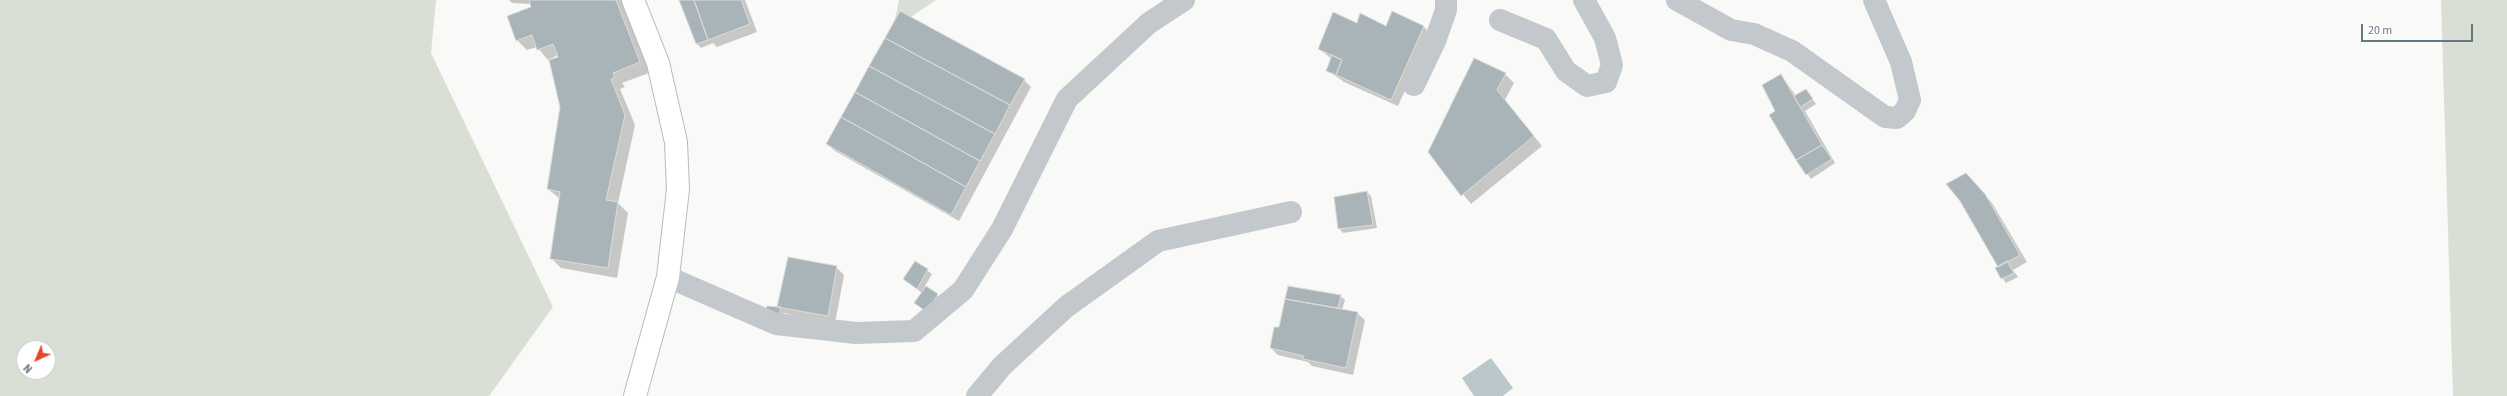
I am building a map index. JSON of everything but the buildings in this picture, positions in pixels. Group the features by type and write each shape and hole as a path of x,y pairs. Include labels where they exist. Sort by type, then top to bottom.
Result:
{"street":[{"path":"633,0 658,63 676,142 678,189 668,276 635,396"}],"lane":[{"path":"668,276 776,324 856,333 914,331 963,290 1002,229 1066,99 1149,24 1184,0"},
{"path":"1414,85 1446,10 1446,0"},
{"path":"1500,20 1546,39 1566,71 1587,86 1606,82 1612,65 1604,38 1584,0"},
{"path":"1677,0 1731,30 1754,34 1792,51 1885,117 1897,118 1905,111 1910,100 1901,62 1874,0"},
{"path":"977,396 1002,366 1066,307 1158,241 1291,212"}],"shaded area":[{"path":"0,0 436,0 431,53 553,307 489,396 0,396"},
{"path":"899,0 936,0 893,29"},
{"path":"2441,0 2507,0 2507,396 2453,396"},
{"path":"1491,358 1513,388 1503,396 1474,396 1462,378"}]}
